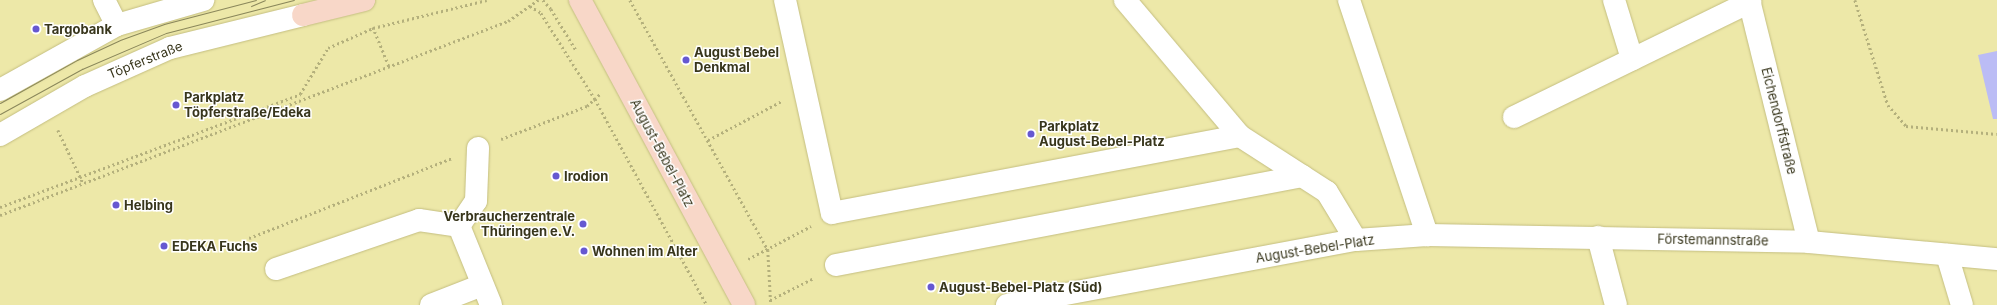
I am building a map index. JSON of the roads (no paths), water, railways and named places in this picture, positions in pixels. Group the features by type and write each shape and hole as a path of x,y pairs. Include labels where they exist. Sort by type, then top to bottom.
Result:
{"main road":[{"path":"305,8 364,0"},
{"name":"August-Bebel-Platz","path":"580,0 744,305"}],"street":[{"path":"104,0 117,25"},
{"path":"0,90 117,25 203,0"},
{"path":"785,0 832,213 1240,136"},
{"path":"1125,0 1240,136 1328,192 1356,240"},
{"path":"1349,0 1427,235"},
{"path":"1614,0 1632,59"},
{"path":"1514,117 1750,1"},
{"name":"Eichendorffstraße","path":"1750,1 1809,242"},
{"name":"Töpferstraße","path":"0,135 85,86 164,51 305,8"},
{"path":"459,226 476,201 478,148"},
{"path":"836,265 1303,176"},
{"path":"276,269 419,220 459,226"},
{"path":"459,226 491,305"},
{"name":"Förstemannstraße","path":"1427,235 1809,242 1997,259"},
{"name":"August-Bebel-Platz","path":"1007,305 1356,240 1427,235"},
{"path":"1598,237 1616,305"},
{"path":"1947,255 1962,305"},
{"path":"431,305 482,285"}],"tram line":[{"path":"0,103 77,60 120,40 164,24 256,0"},
{"path":"251,6 265,0"},
{"path":"0,114 82,69 166,33 294,0"}],"place":[{"name":"Targobank","path":"36,29"},
{"name":"August Bebel Denkmal","path":"686,60"},
{"name":"Parkplatz Töpferstraße/Edeka","path":"176,105"},
{"name":"Parkplatz August-Bebel-Platz","path":"1031,134"},
{"name":"Irodion","path":"556,176"},
{"name":"Helbing","path":"116,205"},
{"name":"Verbraucherzentrale Thüringen e.V.","path":"583,224"},
{"name":"EDEKA Fuchs","path":"164,246"},
{"name":"Wohnen im Alter","path":"584,251"},
{"name":"August-Bebel-Platz (Süd)","path":"931,287"}]}
